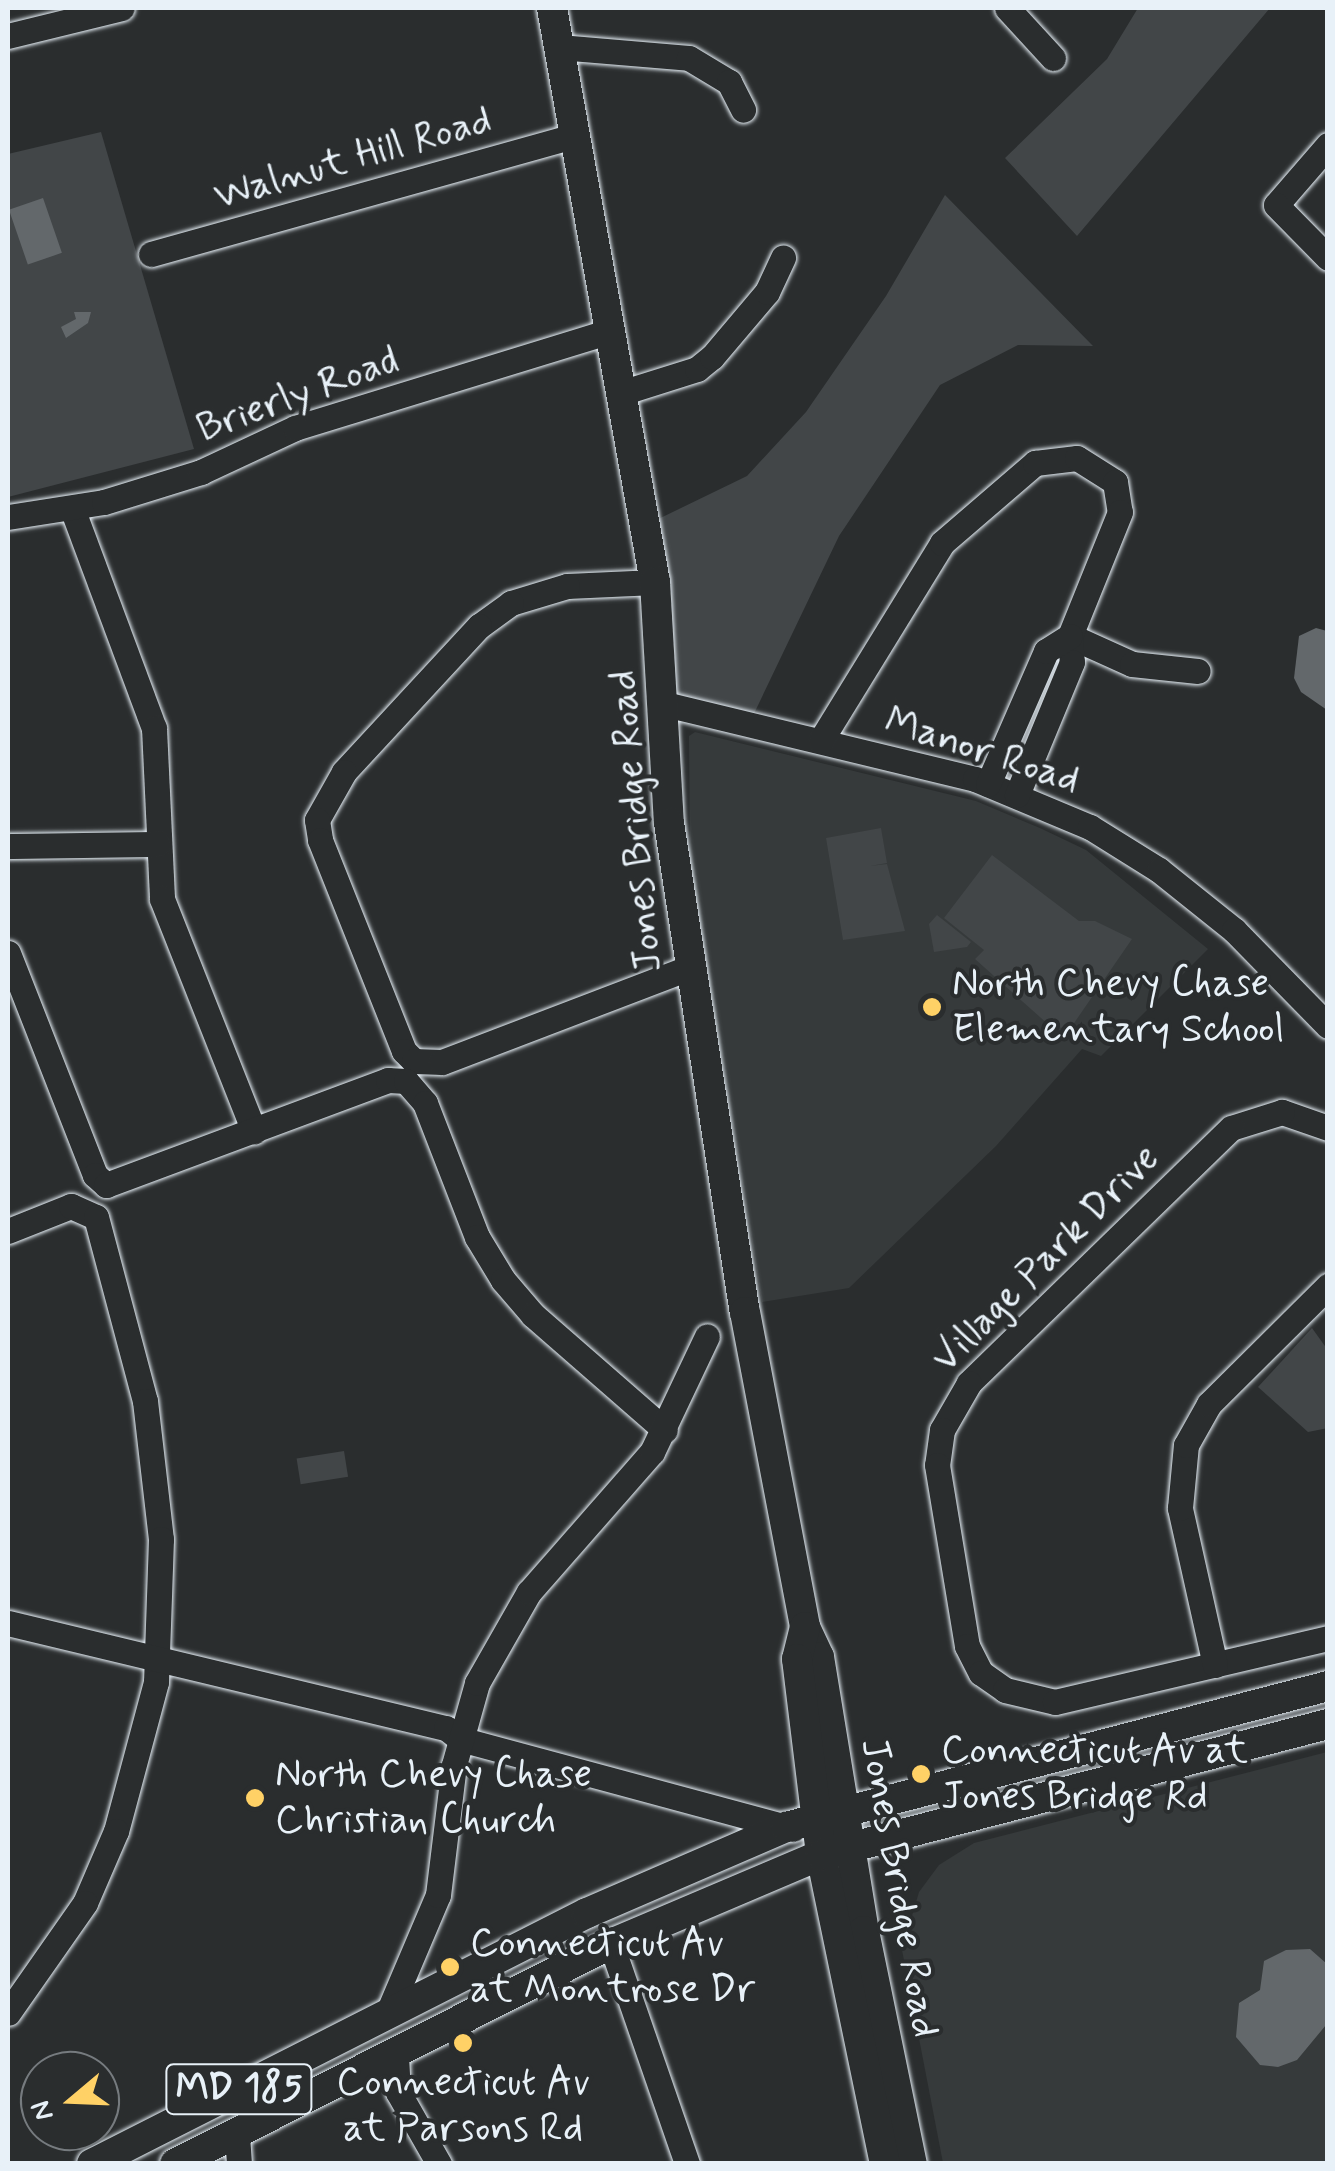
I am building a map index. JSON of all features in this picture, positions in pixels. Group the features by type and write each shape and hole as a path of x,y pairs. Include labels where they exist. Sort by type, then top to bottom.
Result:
{"main road":[{"name":"Jones Bridge Road","path":"552,8 656,582 669,824 688,968 805,1628 819,1657 831,1833 885,2164"},
{"name":"MD 185","path":"176,2164 238,2149 396,2055 831,1833 1328,1686"},
{"name":"MD 185","path":"92,2164 587,1914 786,1827 831,1833 1328,1724"},
{"name":"Jones Bridge Road","path":"831,1833 912,2164"}],"street":[{"path":"8,36 122,8"},
{"path":"1007,8 1053,58"},
{"path":"560,48 689,58 729,82 743,110"},
{"name":"Walnut Hill Road","path":"151,254 575,136"},
{"path":"1328,145 1276,205 1328,258"},
{"path":"624,392 697,369 712,357 767,292 783,258"},
{"name":"Brierly Road","path":"8,517 72,508 201,472 295,428 612,331"},
{"path":"822,740 925,564 1034,463 1055,456 1095,466 1121,494 1120,512 1070,636 1072,662 1017,795"},
{"path":"72,508 154,728 162,899 254,1131"},
{"path":"656,582 567,586 511,603 479,626 424,690 344,772 318,820 320,840 477,1237 503,1280 532,1315 665,1430"},
{"path":"1070,636 1132,664 1198,671"},
{"path":"988,784 1046,651 1070,636"},
{"name":"Manor Road","path":"665,704 988,784 1090,827 1160,870 1234,930 1328,1026"},
{"path":"8,846 158,844"},
{"path":"8,953 95,1175 106,1185 688,968"},
{"name":"Village Park Drive","path":"1328,1128 1282,1112 1232,1128 969,1383 950,1410 938,1448 960,1616 981,1672 1004,1690 1055,1702 1328,1638"},
{"path":"8,1231 71,1206 87,1208 99,1225 155,1462 161,1539 156,1682 116,1831 85,1903 8,2013"},
{"path":"1215,1665 1180,1508 1186,1445 1208,1404 1328,1286"},
{"path":"387,2015 438,1895 460,1738 478,1683 520,1605 628,1482 665,1430 706,1336"},
{"path":"8,1624 362,1711 386,1729 442,1744 460,1738 786,1827"},
{"path":"610,1944 687,2164"},
{"path":"396,2055 398,2092 439,2164"}],"shaded area":[{"path":"1138,8 1270,8 1077,236 1005,158 1107,59"},
{"path":"101,132 194,449 8,497 8,154"},
{"path":"945,195 1093,346 1018,345 940,385 839,536 749,724 665,704 646,525 747,476 806,412 886,296"},
{"path":"43,198 62,253 28,265 9,210"},
{"path":"74,312 91,312 88,323 66,338 61,327 76,319"},
{"path":"1316,628 1327,631 1327,710 1301,692 1294,678 1299,636"},
{"name":"North Chevy Chase Elementary School","path":"695,732 976,801 1040,828 1086,850 1208,949 1101,1056 1082,1049 996,1146 849,1288 762,1302 690,863 689,736"},
{"path":"881,828 887,863 870,866 887,864 905,931 843,940 826,838"},
{"path":"992,855 1079,921 1095,921 1132,939 1070,1029 1050,1026 975,959 984,950 944,918"},
{"path":"937,915 971,942 967,947 934,952 929,924"},
{"path":"1312,1328 1327,1349 1328,1428 1308,1432 1258,1387"},
{"path":"344,1451 348,1477 301,1484 297,1459"},
{"path":"1327,1752 1327,2163 943,2163 902,1950 919,1892 939,1865 974,1843"},
{"path":"1310,1949 1327,1964 1326,2025 1297,2060 1278,2067 1260,2065 1236,2037 1239,2003 1260,1990 1264,1961 1286,1950"}],"place":[{"name":"North Chevy Chase Elementary School","path":"932,1007"},
{"name":"Connecticut Av at Jones Bridge Rd","path":"921,1774"},
{"name":"North Chevy Chase Christian Church","path":"255,1798"},
{"name":"Connecticut Av at Montrose Dr","path":"450,1967"},
{"name":"Connecticut Av at Parsons Rd","path":"463,2043"}]}
